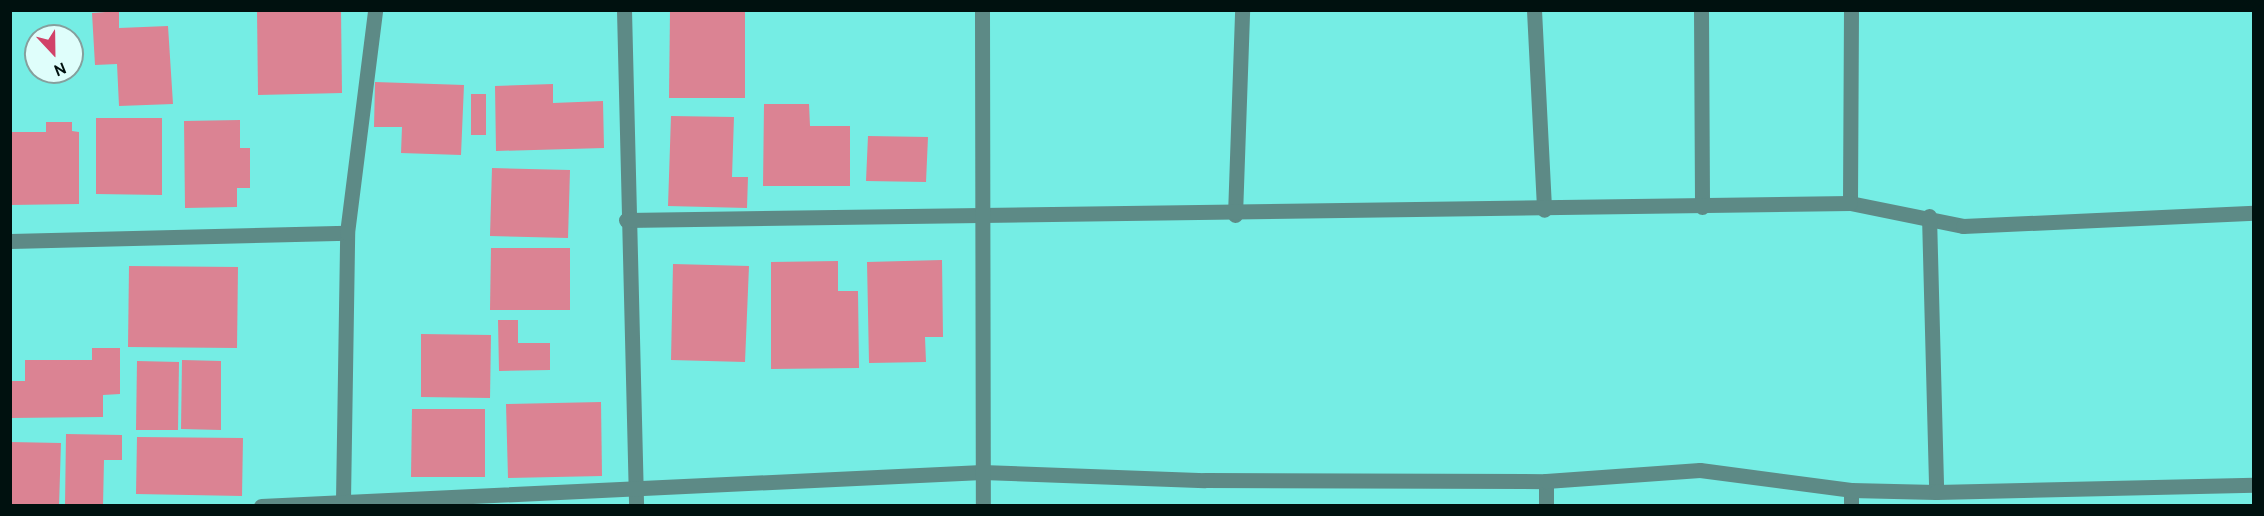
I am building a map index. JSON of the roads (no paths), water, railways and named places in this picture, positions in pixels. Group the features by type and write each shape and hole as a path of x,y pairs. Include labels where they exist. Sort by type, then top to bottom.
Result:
{"street":[{"path":"343,500 347,233 375,10"},
{"path":"624,10 626,220 636,506"},
{"path":"982,10 983,506"},
{"path":"1235,215 1242,10"},
{"path":"1534,10 1544,210"},
{"path":"1701,10 1702,207"},
{"path":"1850,203 1851,10"},
{"path":"626,220 981,212 1235,215 1850,203 1929,216 1963,226 2014,227 2253,213"},
{"path":"1929,216 1936,492"},
{"path":"10,241 347,233"},
{"path":"261,506 343,500 982,472 1205,480 1546,480 1700,470 1851,498 1936,492 2253,485"},
{"path":"1546,480 1546,506"}]}
